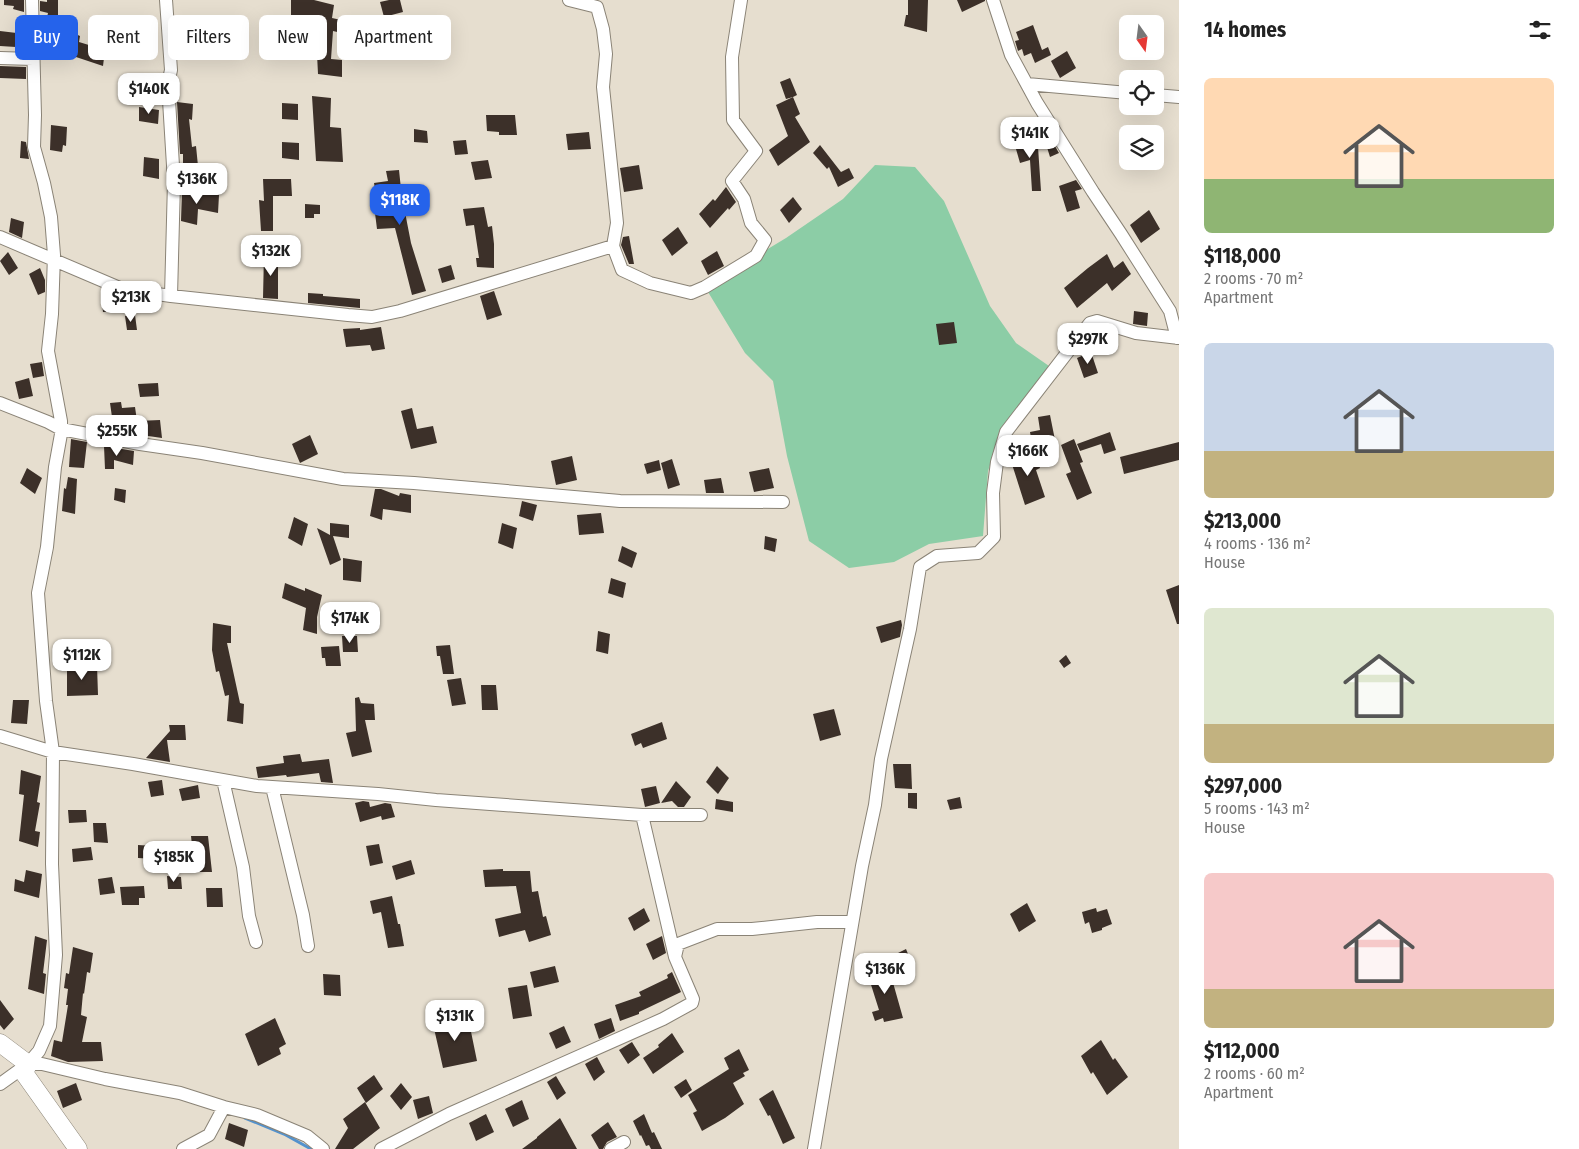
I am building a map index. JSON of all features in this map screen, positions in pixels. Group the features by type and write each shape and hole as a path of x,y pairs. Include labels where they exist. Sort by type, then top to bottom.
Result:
{"street":[{"path":"32,0 32,15"},
{"path":"166,0 171,70 168,84 174,182 171,296"},
{"path":"569,0 596,6 603,29 606,54 603,86 617,224 614,246 622,270 650,283 690,293 705,287 756,256 765,240 751,223 744,199 732,181 756,151 732,120 732,57 741,0"},
{"path":"814,1149 852,922 875,805 881,759 910,629 920,567 937,556 978,553 994,537 993,493 997,462 1006,432 1090,323 1097,321 1136,333 1178,338 1170,311 1122,234 1092,192 1027,84 1011,54 993,0"},
{"path":"0,58 15,58"},
{"path":"0,1084 28,1064 39,1051 50,1026 56,955 52,864 53,752 46,701 38,593 47,547 61,429 48,351 52,314 54,260 50,217 44,183 34,148 33,60"},
{"path":"1027,84 1119,92"},
{"path":"1164,96 1179,97"},
{"path":"0,237 122,288 171,296 308,312 372,317 400,311 614,246"},
{"path":"0,403 61,429 343,479 424,484 620,502 783,502"},
{"path":"0,736 53,752 272,787 642,815 701,815"},
{"path":"224,780 243,867 249,916 256,942"},
{"path":"272,787 303,915 308,946"},
{"path":"380,1149 449,1114 663,1019 692,1003 693,999 675,956 642,815"},
{"path":"675,956 678,944 717,929 752,929 817,922 852,922"},
{"path":"0,1043 28,1064 42,1064 105,1079 180,1093 257,1115 307,1136 323,1149"},
{"path":"28,1064 24,1073 78,1149"},
{"path":"183,1149 209,1135 224,1107"},
{"path":"611,1149 624,1142"}],"green space":[{"path":"875,165 915,167 944,201 990,306 1016,343 1049,366 1003,426 988,471 983,536 929,544 894,562 849,568 809,541 787,456 773,381 745,353 705,287 786,238 843,199"}],"building":[{"path":"4,0 24,0 24,12 13,9 14,6 4,5"},
{"path":"47,0 58,0 58,15 48,15 48,13 40,11 40,1 47,2"},
{"path":"291,0 314,0 334,5 332,18 337,19 337,32 333,31 331,59 342,60 342,77 318,74 317,60 327,60 327,15 291,15"},
{"path":"400,0 403,12 383,15 380,2"},
{"path":"908,0 928,0 927,32 904,26 906,15 908,15"},
{"path":"957,0 985,0 985,1 962,12"},
{"path":"1033,25 1042,50 1048,47 1051,55 1035,63 1031,53 1024,56 1022,49 1018,51 1015,41 1019,40 1016,32"},
{"path":"0,31 15,33 15,47 0,46"},
{"path":"78,35 80,36 79,42 88,45 88,60 104,60 103,66 78,58"},
{"path":"1067,51 1076,68 1060,78 1051,61"},
{"path":"0,66 26,67 26,79 0,78"},
{"path":"790,78 797,95 786,99 780,82"},
{"path":"312,96 331,98 330,127 341,128 343,162 316,161"},
{"path":"793,97 800,114 795,117 810,142 778,166 769,150 788,136 776,105"},
{"path":"177,102 193,104 192,120 189,119 192,147 196,146 198,166 183,164 183,154 180,154"},
{"path":"282,103 298,104 298,120 282,119"},
{"path":"139,107 159,110 158,124 139,121"},
{"path":"486,115 515,115 517,135 499,135 499,132 487,131"},
{"path":"51,125 67,127 66,146 63,145 62,152 50,150"},
{"path":"414,129 427,131 428,143 414,142"},
{"path":"589,132 591,149 568,150 566,134"},
{"path":"1032,135 1036,148 1038,147 1041,191 1032,191 1030,160 1020,163 1014,142"},
{"path":"466,140 468,154 455,155 453,141"},
{"path":"21,141 26,142 29,159 20,158"},
{"path":"1052,141 1059,153 1050,157 1046,144"},
{"path":"282,142 299,143 299,160 282,158"},
{"path":"820,145 841,172 849,168 854,178 838,187 829,167 827,169 813,153"},
{"path":"144,157 159,159 159,179 143,176"},
{"path":"488,160 492,178 475,180 471,162"},
{"path":"639,165 643,189 624,192 620,168"},
{"path":"399,170 401,189 414,187 416,200 403,202 411,243 426,291 412,295 395,228 377,229 375,213 393,212 389,192 376,194 374,183 388,181 386,171"},
{"path":"263,179 291,179 292,196 273,196 273,231 261,231 259,200 264,201"},
{"path":"1076,180 1082,189 1075,191 1080,208 1067,212 1059,186"},
{"path":"726,187 736,202 710,228 699,214 713,199 715,201"},
{"path":"182,190 201,193 201,191 219,195 218,213 198,209 197,225 181,221"},
{"path":"793,197 802,209 789,223 780,210"},
{"path":"305,204 320,205 320,214 314,214 314,218 305,218"},
{"path":"484,207 488,227 492,226 494,268 477,267 476,258 479,258 474,225 466,226 463,209"},
{"path":"1149,210 1160,229 1141,243 1130,225"},
{"path":"11,218 24,222 22,238 9,232"},
{"path":"678,227 688,243 672,256 662,240"},
{"path":"629,236 634,264 629,264 621,245 623,237"},
{"path":"717,251 724,266 708,275 701,261"},
{"path":"8,252 18,268 9,275 0,261"},
{"path":"264,254 278,256 278,299 263,298"},
{"path":"1107,254 1114,268 1123,261 1131,274 1112,291 1107,283 1077,308 1064,288"},
{"path":"451,265 455,279 442,283 438,269"},
{"path":"40,268 45,280 45,292 38,295 29,274"},
{"path":"494,291 502,315 487,320 480,296"},
{"path":"308,293 360,299 360,308 308,303"},
{"path":"121,300 122,311 103,312 102,301"},
{"path":"1134,311 1148,313 1147,326 1133,324"},
{"path":"135,315 137,330 127,330 125,316"},
{"path":"954,322 957,343 939,345 936,324"},
{"path":"381,327 385,349 372,351 370,345 346,347 343,329 360,328 360,330"},
{"path":"1091,352 1098,373 1084,378 1077,358"},
{"path":"42,362 44,376 33,378 30,364"},
{"path":"29,378 33,396 19,399 15,382"},
{"path":"158,383 159,396 140,397 138,384"},
{"path":"121,402 122,408 135,407 137,421 160,420 162,438 114,431 110,403"},
{"path":"412,408 417,429 433,426 437,443 411,449 401,411"},
{"path":"1050,415 1055,440 1032,444 1030,432 1040,430 1038,417"},
{"path":"1110,432 1116,450 1104,454 1101,444 1080,451 1077,444"},
{"path":"310,435 318,454 300,463 292,444"},
{"path":"71,439 87,442 84,468 69,467"},
{"path":"1074,439 1083,462 1080,463 1092,493 1077,500 1066,474 1071,472 1061,445"},
{"path":"1179,442 1179,460 1124,474 1120,457"},
{"path":"104,446 134,451 133,465 114,460 114,469 105,469"},
{"path":"1034,450 1040,468 1036,470 1045,497 1025,505 1010,458"},
{"path":"572,456 577,480 556,485 551,461"},
{"path":"672,459 680,485 668,489 661,463"},
{"path":"659,460 661,470 647,474 644,464"},
{"path":"27,468 42,478 35,494 20,483"},
{"path":"769,468 774,488 754,492 749,472"},
{"path":"68,477 77,479 75,514 62,511 64,488 66,489"},
{"path":"721,478 724,493 706,493 704,480"},
{"path":"115,488 126,490 125,503 114,500"},
{"path":"375,489 381,489 399,496 400,493 411,495 411,513 383,509 382,520 370,516"},
{"path":"522,501 537,505 533,521 519,516"},
{"path":"601,513 604,533 579,535 577,515"},
{"path":"294,517 308,524 302,546 288,538"},
{"path":"330,523 349,525 349,538 333,536 341,560 330,565 317,528 330,535"},
{"path":"502,523 517,528 513,549 498,543"},
{"path":"765,536 777,539 775,552 764,549"},
{"path":"622,546 637,553 632,568 618,561"},
{"path":"343,558 362,561 361,582 343,580"},
{"path":"611,578 626,583 623,598 608,593"},
{"path":"285,583 322,595 317,617 317,634 303,630 306,608 282,598"},
{"path":"1179,585 1179,624 1177,624 1166,590"},
{"path":"901,620 900,637 881,643 876,627"},
{"path":"213,623 231,626 231,643 227,643 240,703 244,704 243,724 227,721 229,695 225,696 219,671 216,672 212,650"},
{"path":"598,631 610,634 608,654 596,651"},
{"path":"342,636 357,636 358,652 343,652"},
{"path":"450,645 454,674 443,674 436,646"},
{"path":"339,646 341,666 326,666 325,658 322,658 321,647"},
{"path":"1066,655 1071,663 1064,668 1059,661"},
{"path":"97,665 98,695 67,696 67,667"},
{"path":"461,678 466,704 452,706 447,680"},
{"path":"481,685 496,685 498,710 482,710"},
{"path":"359,697 361,703 374,704 375,720 365,720 372,752 352,757 346,733 356,731 355,698"},
{"path":"13,700 29,700 27,724 11,723"},
{"path":"834,709 841,735 820,741 813,714"},
{"path":"662,722 667,739 643,748 641,743 635,746 631,734"},
{"path":"169,725 185,725 186,740 167,740 170,762 146,758 170,731"},
{"path":"300,754 302,762 329,759 333,783 321,782 319,773 258,778 256,767 284,763 283,756"},
{"path":"893,764 911,764 912,789 895,788"},
{"path":"717,766 729,778 718,794 706,782"},
{"path":"21,770 41,776 37,802 40,803 35,831 40,832 38,847 19,841 24,795 19,794"},
{"path":"162,780 164,795 151,797 148,782"},
{"path":"676,781 691,797 684,807 678,807 672,801 661,803"},
{"path":"198,785 200,798 182,801 179,789"},
{"path":"656,786 660,803 645,807 641,789"},
{"path":"908,793 917,793 917,809 908,808"},
{"path":"960,797 962,808 950,810 947,800"},
{"path":"716,799 733,802 733,812 715,809"},
{"path":"369,802 370,807 385,803 391,804 395,817 382,820 381,816 360,822 355,803"},
{"path":"68,810 86,810 87,822 69,823"},
{"path":"93,823 106,823 108,843 94,842"},
{"path":"191,836 208,836 212,872 195,872"},
{"path":"379,844 383,863 370,866 366,846"},
{"path":"138,845 154,846 155,859 138,858"},
{"path":"91,847 93,860 73,862 72,849"},
{"path":"411,860 415,874 396,880 392,866"},
{"path":"503,869 503,871 530,871 532,892 538,891 543,917 546,916 551,935 529,942 525,930 499,937 495,919 521,913 516,886 485,887 483,870"},
{"path":"26,870 42,874 39,898 14,891 15,879 24,882"},
{"path":"167,876 181,877 182,889 168,889"},
{"path":"112,877 115,893 100,895 98,879"},
{"path":"144,886 145,898 139,898 139,905 122,905 120,887"},
{"path":"206,888 222,888 223,907 207,907"},
{"path":"392,896 404,946 388,948 381,912 373,914 370,901"},
{"path":"1027,903 1036,921 1019,932 1010,914"},
{"path":"644,908 650,921 634,931 628,918"},
{"path":"1096,908 1097,912 1107,909 1112,924 1092,933 1089,922 1085,924 1082,912"},
{"path":"35,936 47,940 43,973 46,974 44,994 28,989"},
{"path":"662,936 666,953 653,960 646,944"},
{"path":"73,947 93,953 90,973 87,972 83,993 81,1015 87,1017 82,1042 101,1042 103,1061 68,1062 51,1056 54,1040 62,1042 68,1005 66,1005 68,989 64,988 66,973 69,974"},
{"path":"906,949 910,959 900,964 896,954"},
{"path":"888,965 903,1018 884,1022 883,1018 875,1021 872,1012 879,1010 867,972"},
{"path":"555,966 559,982 534,988 530,972"},
{"path":"672,972 681,992 639,1012 639,1014 620,1021 615,1005 641,996 639,992 668,978 667,975"},
{"path":"323,974 340,975 341,996 324,995"},
{"path":"527,985 532,1016 513,1019 508,988"},
{"path":"0,1000 14,1019 4,1030 0,1025"},
{"path":"468,1017 477,1061 443,1068 433,1024"},
{"path":"275,1018 286,1044 279,1048 281,1054 258,1066 245,1034"},
{"path":"611,1018 615,1031 599,1039 594,1024"},
{"path":"564,1026 571,1042 556,1049 549,1033"},
{"path":"672,1033 684,1052 653,1074 643,1058 659,1047 658,1045"},
{"path":"1101,1040 1113,1060 1115,1058 1128,1077 1107,1095 1093,1072 1091,1074 1081,1056"},
{"path":"632,1042 640,1055 628,1064 619,1050"},
{"path":"739,1049 749,1070 743,1073 745,1076 733,1083 744,1104 725,1118 702,1131 693,1113 697,1111 688,1095 729,1069 724,1058"},
{"path":"597,1057 605,1072 594,1081 585,1064"},
{"path":"374,1075 383,1089 366,1103 357,1088"},
{"path":"556,1076 566,1093 557,1100 547,1082"},
{"path":"686,1079 692,1090 681,1098 674,1087"},
{"path":"76,1083 82,1100 63,1108 57,1091"},
{"path":"401,1083 412,1097 401,1110 390,1096"},
{"path":"773,1090 795,1138 783,1144 770,1115 768,1116 759,1099"},
{"path":"429,1096 433,1113 418,1119 413,1100"},
{"path":"522,1100 529,1119 513,1127 505,1109"},
{"path":"365,1102 380,1128 353,1149 335,1149 348,1128 343,1119"},
{"path":"486,1114 494,1132 476,1141 469,1123"},
{"path":"644,1114 652,1133 654,1132 662,1149 651,1149 649,1145 646,1146 640,1136 633,1121"},
{"path":"560,1118 577,1149 522,1149 537,1138"},
{"path":"608,1122 617,1137 607,1142 603,1149 599,1149 591,1135"},
{"path":"229,1123 248,1130 244,1147 225,1139"}],"waterway":[{"path":"245,1118 284,1134 311,1149"}]}
